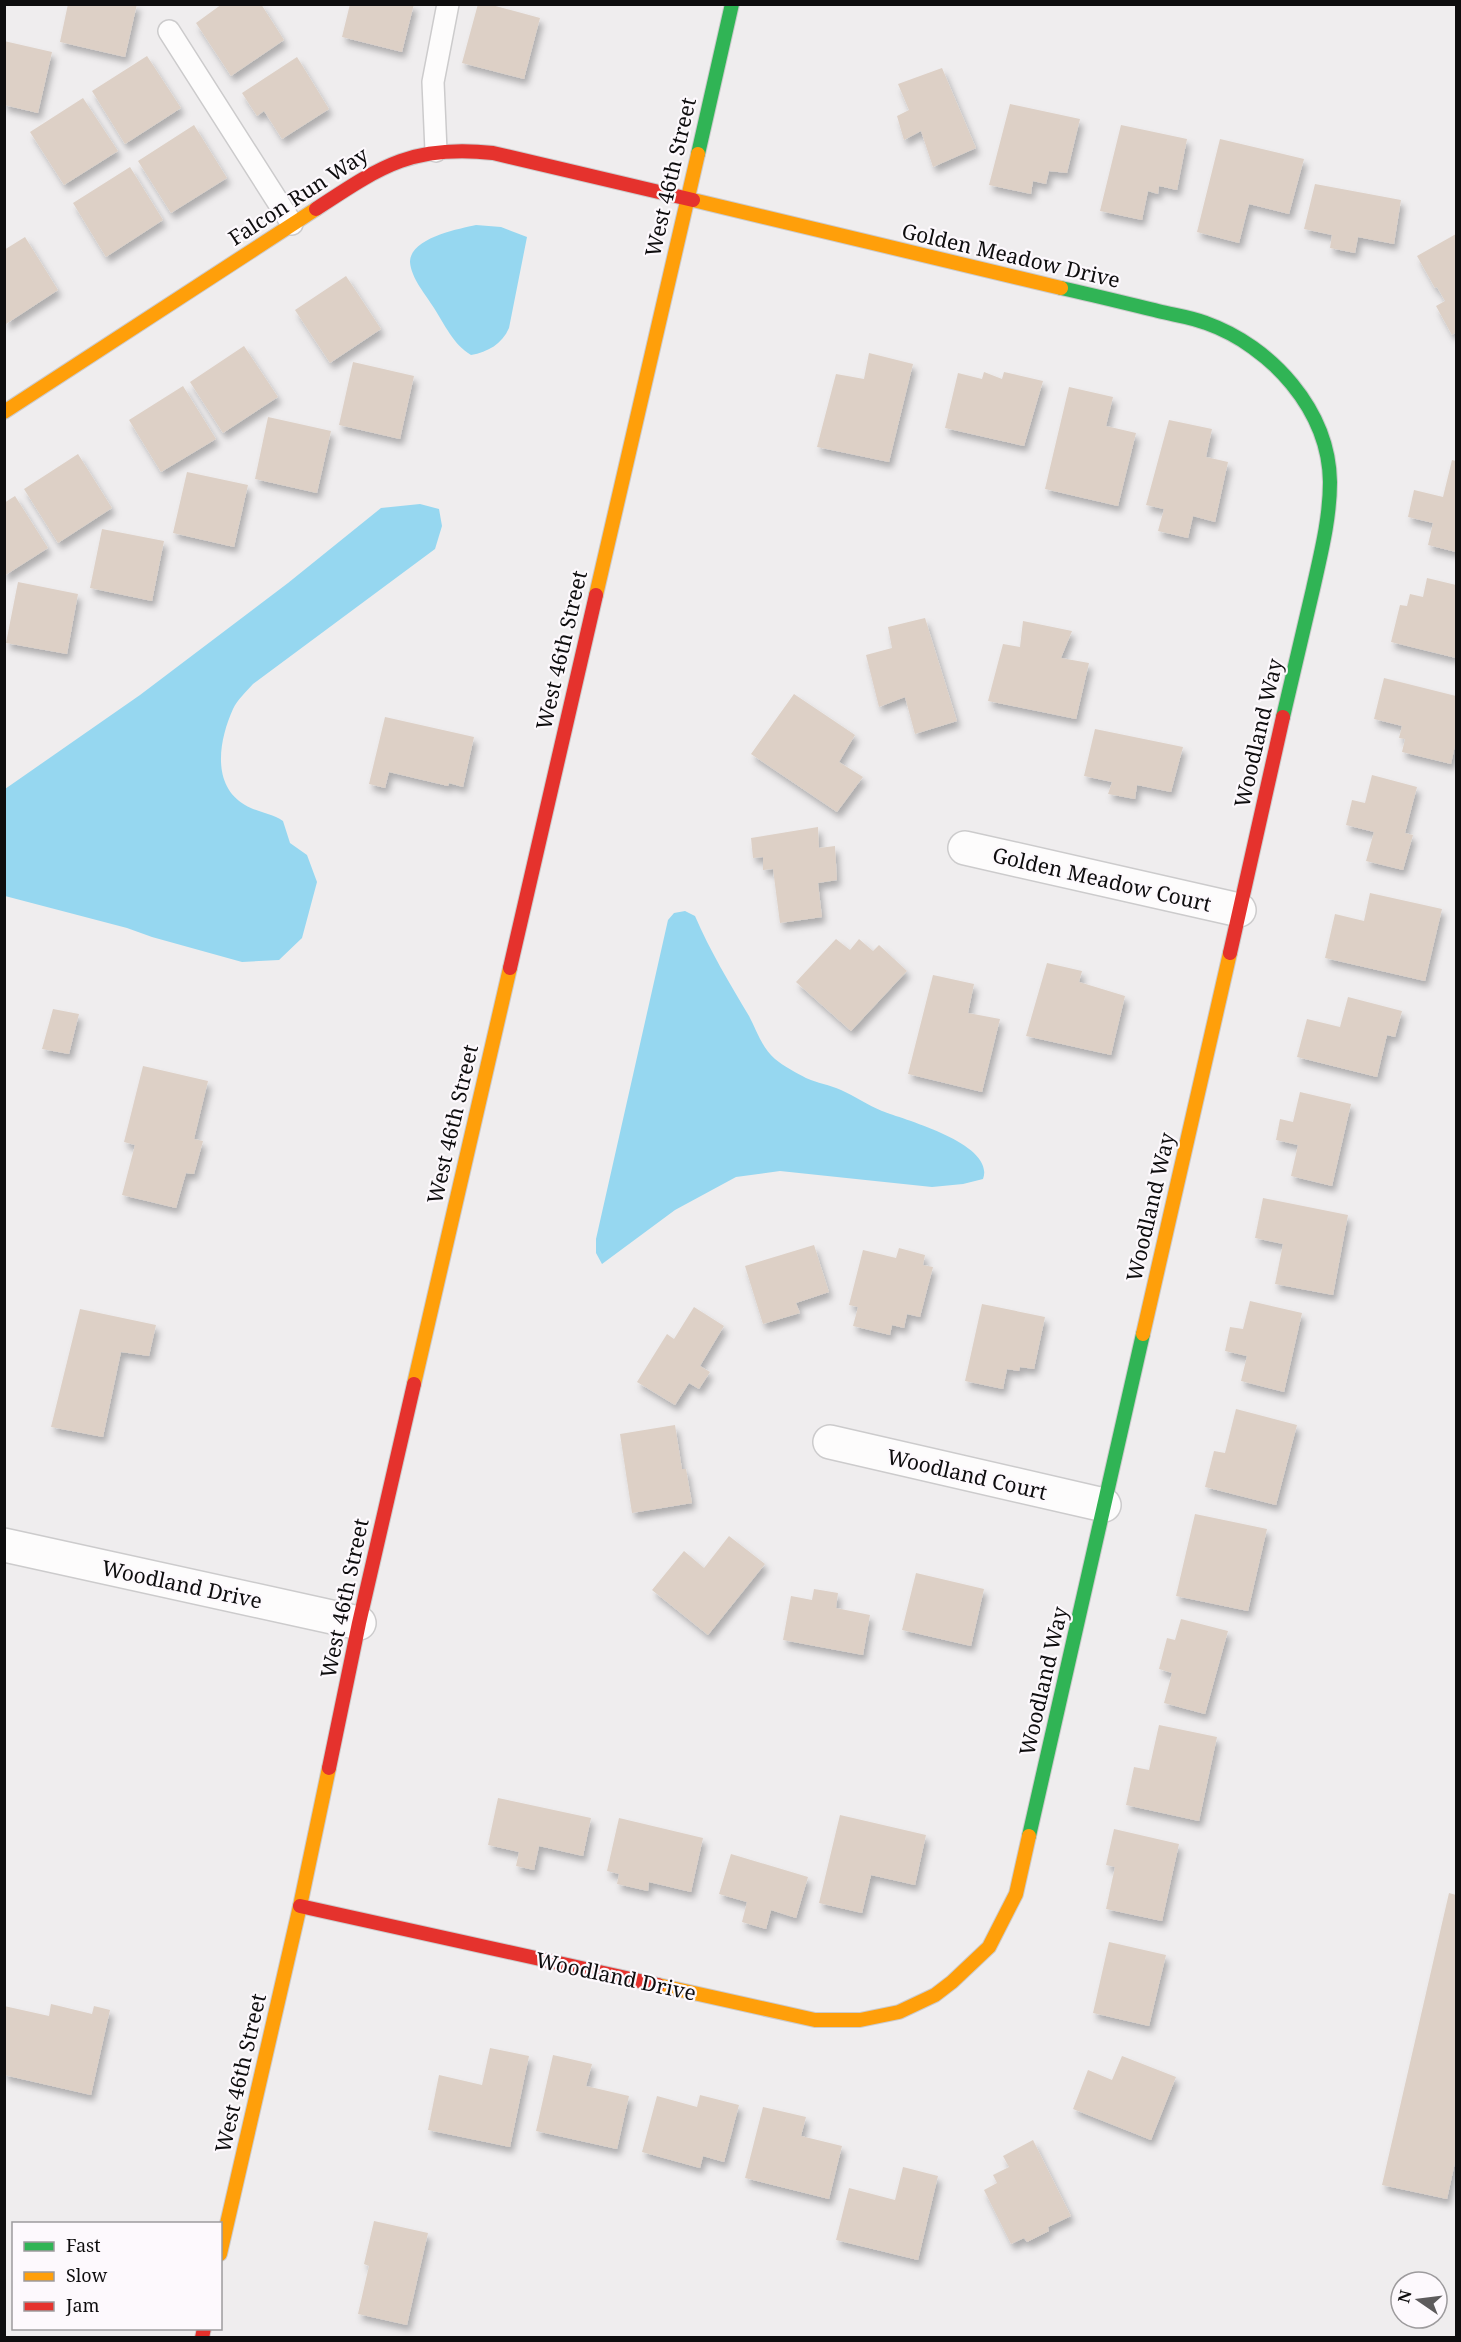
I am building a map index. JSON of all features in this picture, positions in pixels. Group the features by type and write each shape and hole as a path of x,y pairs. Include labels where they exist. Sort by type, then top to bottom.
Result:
{"street":[{"name":"West 46th Street","path":"222,2245 300,1906 358,1623 732,4"},
{"name":"Falcon Run Way","path":"4,412 383,166 436,151 458,149 494,153 686,200"},
{"name":"Golden Meadow Drive","path":"686,200 1205,322 1243,340 1266,357 1279,368 1302,398"},
{"name":"Woodland Way","path":"931,1998 955,1981 981,1957 990,1945 1016,1894 1328,521 1330,478 1316,424 1302,398"},
{"name":"Golden Meadow Court","path":"965,848 1239,910"},
{"name":"Woodland Court","path":"830,1442 1104,1506"},
{"name":"Woodland Drive","path":"4,1545 358,1623"},
{"name":"Woodland Drive","path":"300,1906 815,2020 843,2021 887,2016 931,1998"}],"lane":[{"path":"436,151 433,82 448,4"},
{"path":"169,31 292,224"}],"water":[{"path":"476,225 501,227 527,237 509,328 494,346 471,355 450,334 416,280 410,262 412,254 426,241 447,232"},
{"path":"420,504 439,509 442,526 435,549 253,684 237,702 228,721 221,761 227,786 245,805 283,821 290,843 307,855 317,882 302,938 279,960 242,962 127,928 5,896 5,789 140,695 288,583 381,508"},
{"path":"685,911 695,916 770,1055 806,1078 841,1090 877,1109 927,1127 963,1144 976,1155 983,1166 983,1179 963,1184 932,1187 780,1171 736,1177 675,1210 602,1264 596,1253 596,1239 668,920 674,913"}],"building":[{"path":"68,4 137,4 125,57 60,42"},
{"path":"222,4 261,4 284,40 231,76 196,23"},
{"path":"350,4 414,4 402,52 342,37"},
{"path":"478,4 488,4 540,18 524,79 462,63"},
{"path":"4,41 52,52 38,113 4,105"},
{"path":"147,56 181,108 125,144 92,91"},
{"path":"297,57 329,109 282,139 264,111 257,116 242,93"},
{"path":"942,68 976,148 933,167 921,131 904,140 897,116 909,110 898,84"},
{"path":"83,98 118,151 64,185 30,132"},
{"path":"1010,104 1080,119 1067,173 1049,171 1046,184 1033,181 1031,194 989,185"},
{"path":"194,125 227,178 171,213 138,161"},
{"path":"1121,125 1187,139 1177,190 1159,186 1158,194 1148,191 1142,220 1100,211"},
{"path":"1220,139 1304,159 1289,214 1249,204 1239,243 1197,232"},
{"path":"130,167 163,220 106,257 73,203"},
{"path":"1315,184 1401,200 1394,244 1358,237 1355,253 1330,248 1332,235 1304,229"},
{"path":"1456,234 1456,332 1452,335 1436,306 1445,301 1417,256"},
{"path":"25,237 58,290 6,324 4,250"},
{"path":"346,276 381,329 330,363 295,310"},
{"path":"244,346 278,397 223,433 190,382"},
{"path":"869,353 913,364 889,462 817,447 836,374 864,379"},
{"path":"353,362 414,376 400,439 339,425"},
{"path":"984,372 1002,379 1004,372 1043,381 1024,446 945,428 958,373 982,379"},
{"path":"183,386 216,439 161,472 129,420"},
{"path":"1069,387 1113,397 1106,426 1136,433 1118,506 1045,489"},
{"path":"268,417 331,431 317,493 255,479"},
{"path":"1169,420 1212,429 1206,457 1228,462 1215,522 1193,516 1188,538 1158,531 1164,509 1146,505"},
{"path":"78,454 112,508 58,543 24,489"},
{"path":"1452,460 1456,461 1456,552 1428,545 1433,523 1408,517 1414,490 1443,497"},
{"path":"187,472 248,485 234,547 173,533"},
{"path":"15,496 48,548 4,576 4,503"},
{"path":"102,529 164,541 152,601 90,588"},
{"path":"1427,578 1456,585 1456,658 1391,642 1400,605 1407,606 1410,594 1423,597"},
{"path":"18,582 78,594 67,654 6,643"},
{"path":"925,618 957,721 915,734 905,697 879,707 866,655 892,648 888,627"},
{"path":"1023,621 1072,631 1061,658 1089,663 1076,719 988,701 1003,644 1020,647"},
{"path":"1384,678 1456,696 1456,741 1451,764 1402,752 1405,739 1399,738 1402,726 1374,719"},
{"path":"794,694 855,735 839,762 863,777 837,812 751,754"},
{"path":"385,717 474,737 463,787 449,783 448,786 389,772 385,788 369,784"},
{"path":"1095,729 1183,747 1171,792 1137,785 1135,799 1108,794 1112,782 1084,776"},
{"path":"1372,775 1417,787 1405,833 1413,835 1403,870 1366,861 1374,832 1346,825 1352,800 1365,803"},
{"path":"818,827 819,848 835,846 837,880 818,883 822,917 780,923 773,869 763,870 763,857 753,858 751,838"},
{"path":"1370,893 1442,909 1425,981 1325,958 1335,914 1364,921"},
{"path":"836,939 850,950 859,939 873,951 879,945 907,971 851,1031 796,982"},
{"path":"1047,963 1082,971 1079,982 1125,996 1111,1055 1026,1036"},
{"path":"933,975 974,984 968,1013 1000,1019 982,1092 908,1074"},
{"path":"1348,997 1402,1011 1395,1037 1387,1035 1377,1077 1297,1057 1307,1019 1340,1027"},
{"path":"53,1009 79,1014 69,1054 42,1049"},
{"path":"143,1066 208,1081 194,1139 203,1141 194,1174 186,1173 176,1208 122,1195 135,1145 124,1142"},
{"path":"1300,1092 1351,1104 1332,1186 1291,1176 1298,1145 1276,1140 1280,1119 1293,1122"},
{"path":"1263,1198 1348,1215 1333,1295 1275,1284 1283,1244 1255,1238"},
{"path":"814,1245 829,1292 796,1303 800,1313 763,1324 745,1266"},
{"path":"899,1248 925,1255 923,1265 933,1267 920,1317 907,1314 904,1328 892,1325 890,1335 853,1326 858,1307 849,1305 863,1250 896,1258"},
{"path":"1250,1301 1302,1313 1284,1392 1241,1381 1247,1356 1225,1351 1230,1327 1243,1329"},
{"path":"982,1304 1045,1317 1034,1369 1020,1367 1019,1371 1007,1369 1003,1389 965,1381"},
{"path":"694,1307 724,1326 700,1366 710,1372 699,1389 689,1383 675,1405 637,1382 667,1334 674,1339"},
{"path":"80,1309 156,1325 149,1356 121,1352 103,1437 51,1427"},
{"path":"1236,1409 1297,1425 1276,1505 1205,1487 1214,1451 1225,1453"},
{"path":"675,1425 682,1469 686,1469 692,1503 632,1513 620,1434"},
{"path":"1195,1514 1267,1529 1248,1611 1176,1596"},
{"path":"729,1536 765,1564 708,1635 652,1590 684,1551 704,1568"},
{"path":"916,1573 984,1589 971,1646 902,1630"},
{"path":"814,1589 838,1593 836,1608 870,1615 863,1655 783,1640 791,1596 812,1600"},
{"path":"1181,1619 1228,1631 1205,1714 1164,1703 1172,1673 1159,1669 1167,1638 1175,1640"},
{"path":"1159,1725 1217,1737 1199,1821 1126,1805 1134,1767 1149,1770"},
{"path":"498,1798 591,1818 583,1856 539,1846 534,1870 516,1866 519,1852 488,1845"},
{"path":"840,1815 926,1835 915,1885 871,1875 862,1913 819,1903"},
{"path":"619,1818 703,1838 691,1892 649,1882 648,1891 617,1884 619,1874 607,1871"},
{"path":"1114,1829 1179,1844 1162,1921 1106,1909 1115,1867 1106,1865"},
{"path":"731,1854 808,1877 796,1918 771,1910 766,1929 742,1922 747,1902 719,1894"},
{"path":"1449,1893 1456,1895 1456,2158 1447,2199 1382,2185"},
{"path":"1109,1942 1166,1955 1149,2026 1093,2013"},
{"path":"51,2004 92,2014 94,2006 110,2010 91,2095 4,2075 4,2006 49,2016"},
{"path":"490,2048 529,2056 510,2147 428,2130 439,2075 482,2085"},
{"path":"553,2055 592,2064 586,2086 629,2096 617,2149 536,2131"},
{"path":"1122,2056 1176,2077 1151,2140 1073,2109 1088,2070 1112,2080"},
{"path":"700,2095 739,2105 724,2162 703,2156 700,2168 642,2152 657,2096 697,2107"},
{"path":"763,2107 806,2117 801,2136 842,2146 829,2199 745,2178"},
{"path":"1033,2140 1071,2216 1048,2227 1049,2231 1027,2242 1024,2238 1011,2244 984,2190 997,2183 993,2175 1009,2167 1003,2156"},
{"path":"903,2167 938,2176 918,2260 836,2240 849,2188 895,2200"},
{"path":"374,2221 428,2233 407,2325 358,2314 369,2266 364,2264"}],"traffic: fast":[{"path":"698,154 732,4"},
{"path":"1061,288 1194,319 1230,333 1253,347 1274,364 1307,406 1319,430 1327,455 1330,495 1322,549 1283,717"},
{"path":"1029,1836 1143,1334"}],"traffic: slow":[{"path":"596,595 698,154"},
{"path":"693,200 1061,288"},
{"path":"4,412 316,209"},
{"path":"1143,1334 1230,953"},
{"path":"414,1384 510,968"},
{"path":"222,2245 300,1906 329,1768"},
{"path":"658,1985 815,2020 860,2020 899,2012 935,1995 989,1947 1016,1894 1029,1836"}],"traffic: jam":[{"path":"316,209 359,181 398,162 440,152 465,151 493,153 693,200"},
{"path":"510,968 596,595"},
{"path":"1230,953 1283,717"},
{"path":"329,1768 359,1623 414,1384"},
{"path":"300,1906 658,1985"},
{"path":"202,2338 204,2330"}]}
